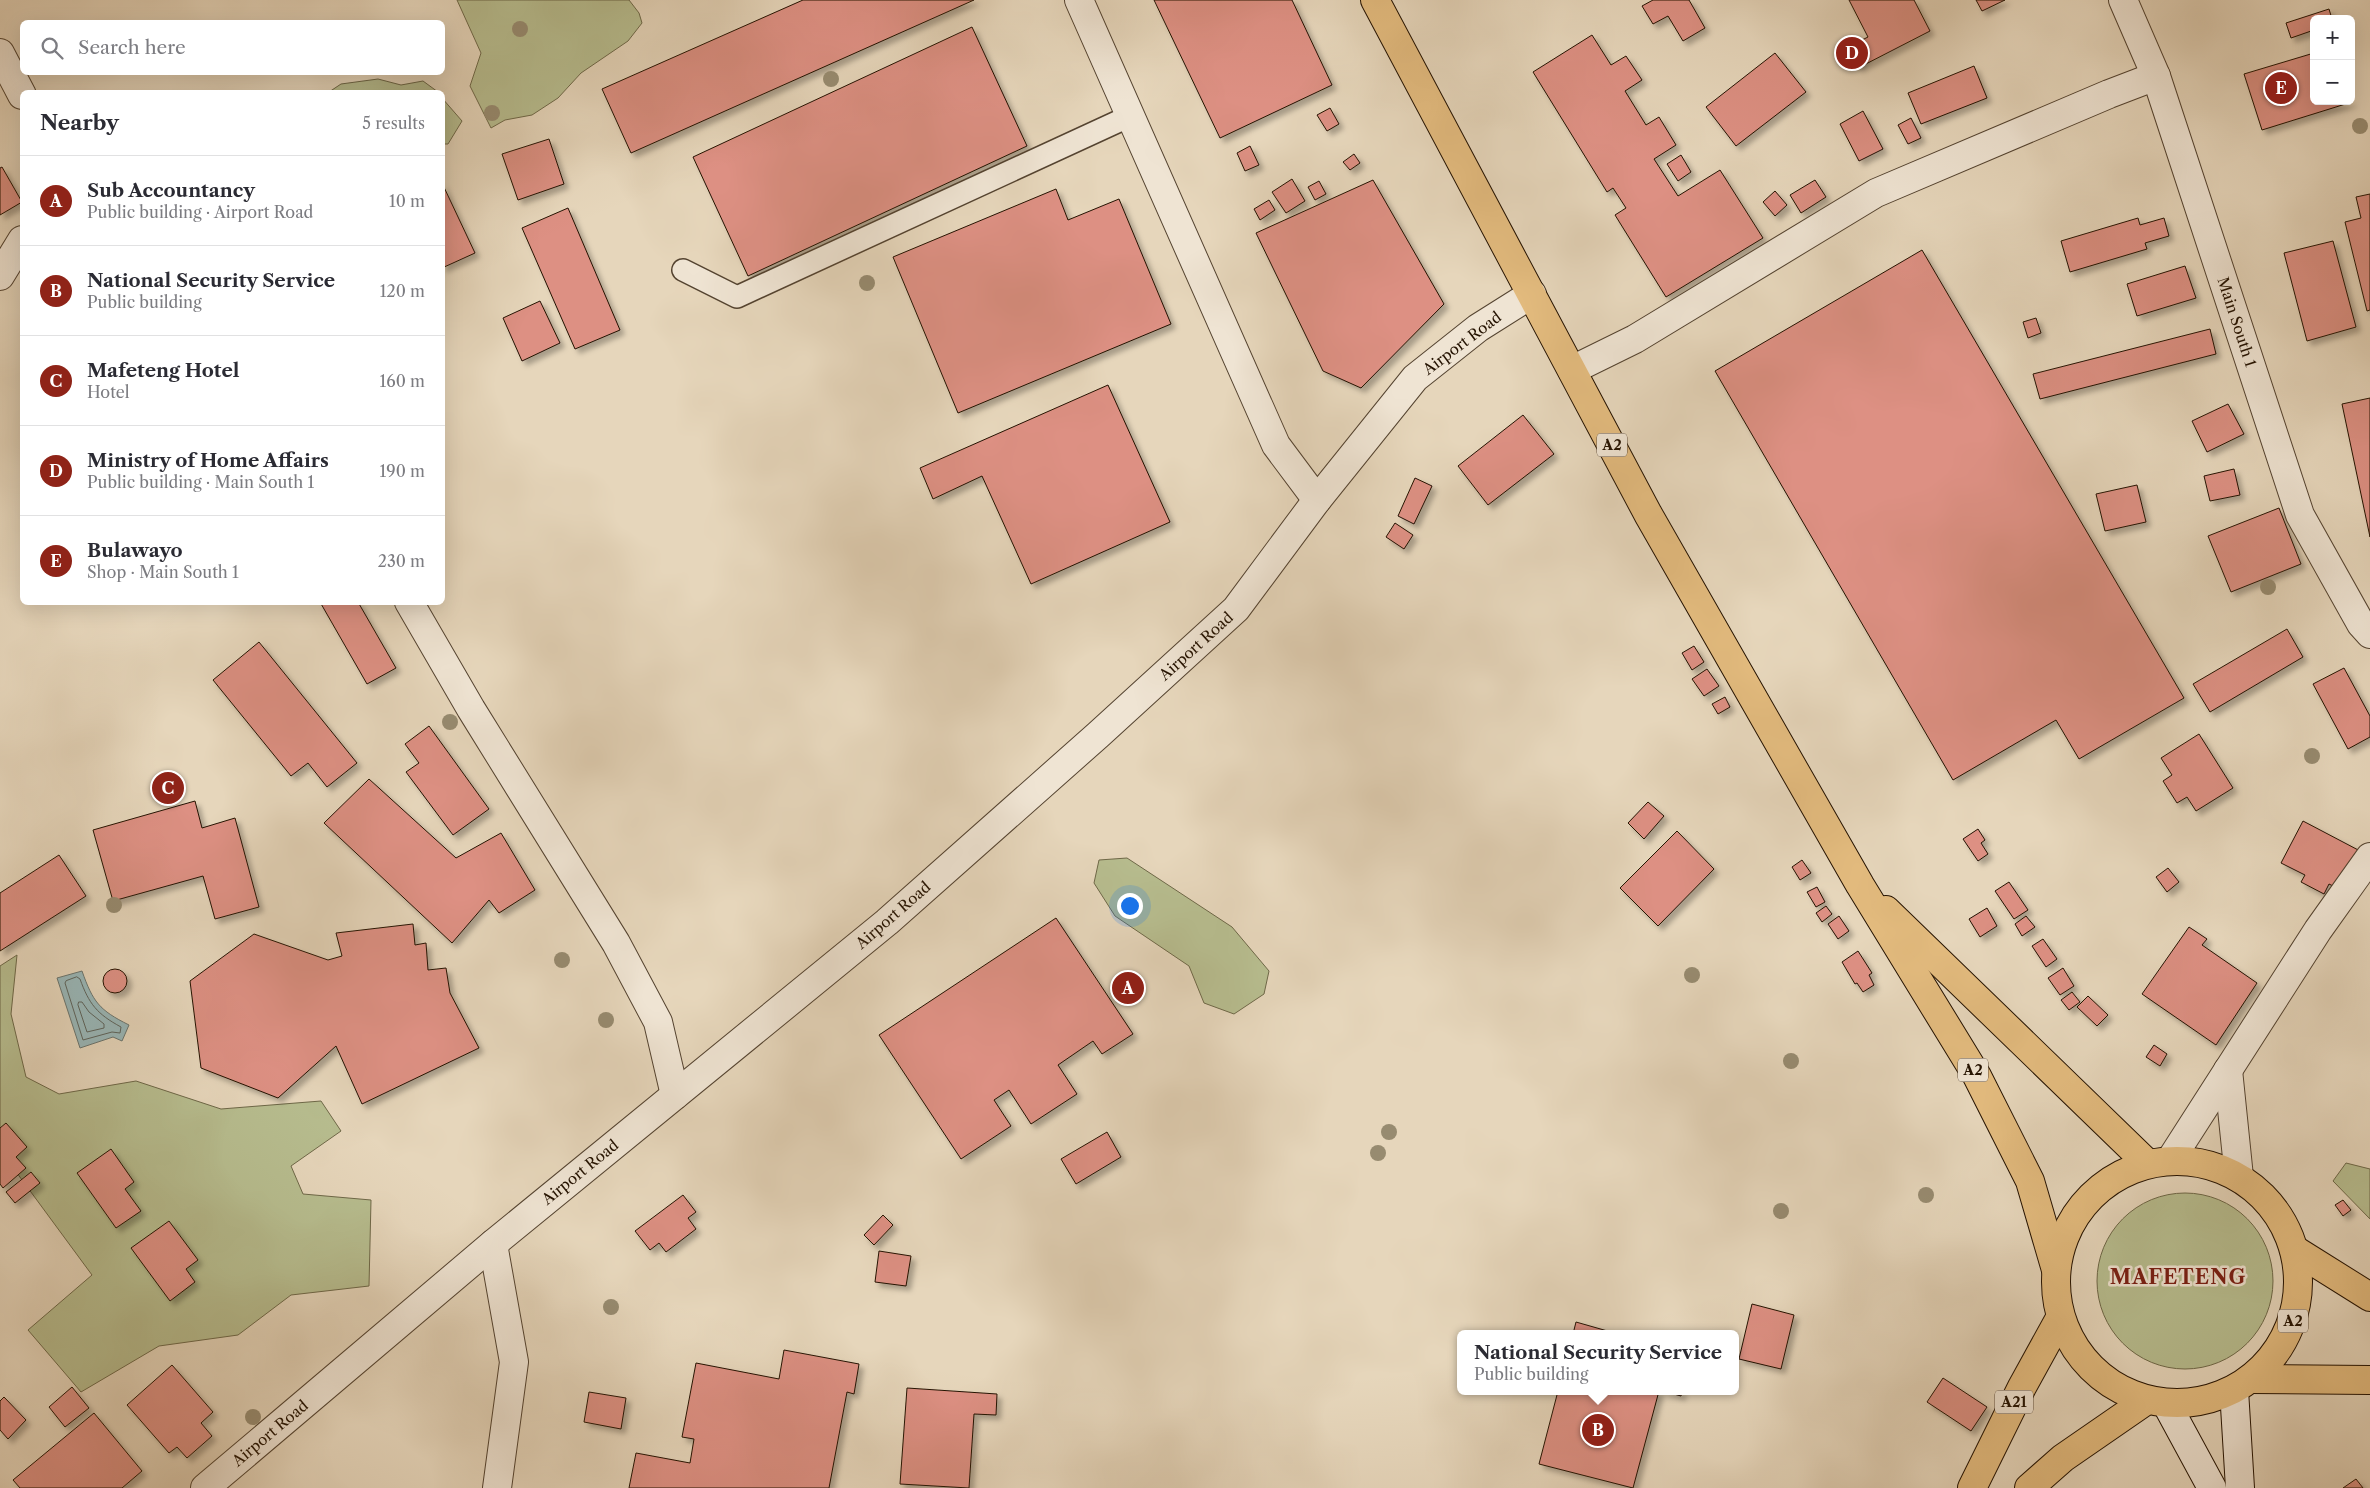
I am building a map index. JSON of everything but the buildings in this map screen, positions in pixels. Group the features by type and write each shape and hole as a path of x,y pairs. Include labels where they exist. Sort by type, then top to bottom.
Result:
{"main road":[{"name":"A2","path":"1375,0 1648,514 1860,885 1981,1084 2030,1181 2056,1270"},
{"name":"A2","path":"1860,885 1993,1011 2159,1161"},
{"name":"A2","path":"2159,1161 2206,1163 2238,1176 2263,1196 2283,1220 2295,1250 2299,1286 2293,1322 2277,1353 2243,1384 2208,1400 2189,1403 2156,1402 2110,1383 2080,1354 2060,1318 2056,1294 2056,1270 2065,1234 2084,1202 2113,1177 2159,1161"},
{"path":"2295,1250 2370,1297"},
{"name":"A21","path":"1972,1488 2022,1387 2060,1318"},
{"name":"A2","path":"2243,1384 2370,1380"},
{"path":"2029,1488 2062,1458 2156,1402"}],"street":[{"path":"1079,0 1276,445 1317,500"},
{"name":"Main South 1","path":"2123,0 2156,76 2300,514 2361,624 2370,634"},
{"path":"0,53 20,91"},
{"path":"1572,370 1635,340 1876,193 2109,94 2156,76"},
{"path":"0,276 20,243"},
{"name":"Airport Road","path":"205,1488 493,1244 887,922 1098,735 1236,609 1317,500 1415,378 1478,328 1532,294"},
{"path":"411,605 471,709 616,944 658,1022 675,1095"},
{"path":"2159,1161 2228,1070 2318,930 2370,857"},
{"path":"2228,1070 2238,1176"},
{"path":"493,1244 514,1362 497,1488"},
{"path":"2240,1488 2243,1384"},
{"path":"2156,1402 2212,1488"}],"lane":[{"path":"683,270 737,297 1130,116"}],"green space":[{"path":"457,0 629,0 639,13 642,23 628,41 581,73 558,98 532,115 505,120 491,128 470,86 481,53"},
{"path":"378,79 401,85 423,81 435,90 332,90 341,84"},
{"path":"445,101 462,121 448,144 445,144"},
{"path":"1127,858 1232,927 1269,971 1264,994 1234,1014 1204,1003 1189,966 1115,916 1094,883 1099,860"},
{"path":"17,955 11,1014 26,1077 59,1094 136,1081 221,1109 321,1101 341,1131 291,1166 303,1194 371,1200 369,1286 291,1295 238,1335 159,1346 81,1392 28,1330 92,1275 0,1150 0,966"},
{"path":"2346,1163 2370,1169 2370,1219 2333,1181"},
{"path":"2185,1193 2219,1200 2241,1213 2253,1225 2266,1247 2273,1281 2266,1315 2253,1337 2241,1349 2219,1362 2185,1369 2151,1362 2129,1349 2117,1337 2104,1315 2097,1281 2104,1247 2117,1225 2129,1213 2151,1200"}],"water":[{"path":"82,971 98,1004 111,1015 129,1025 122,1041 113,1037 80,1048 57,978"}],"place":[{"name":"Ministry of Home Affairs","path":"1852,53"},
{"name":"Bulawayo","path":"2281,88"},
{"name":"Mafeteng Hotel","path":"168,788"},
{"name":"Sub Accountancy","path":"1128,988"},
{"name":"National Security Service","path":"1598,1430"}],"district":[{"name":"MAFETENG","path":"2178,1277"}]}
